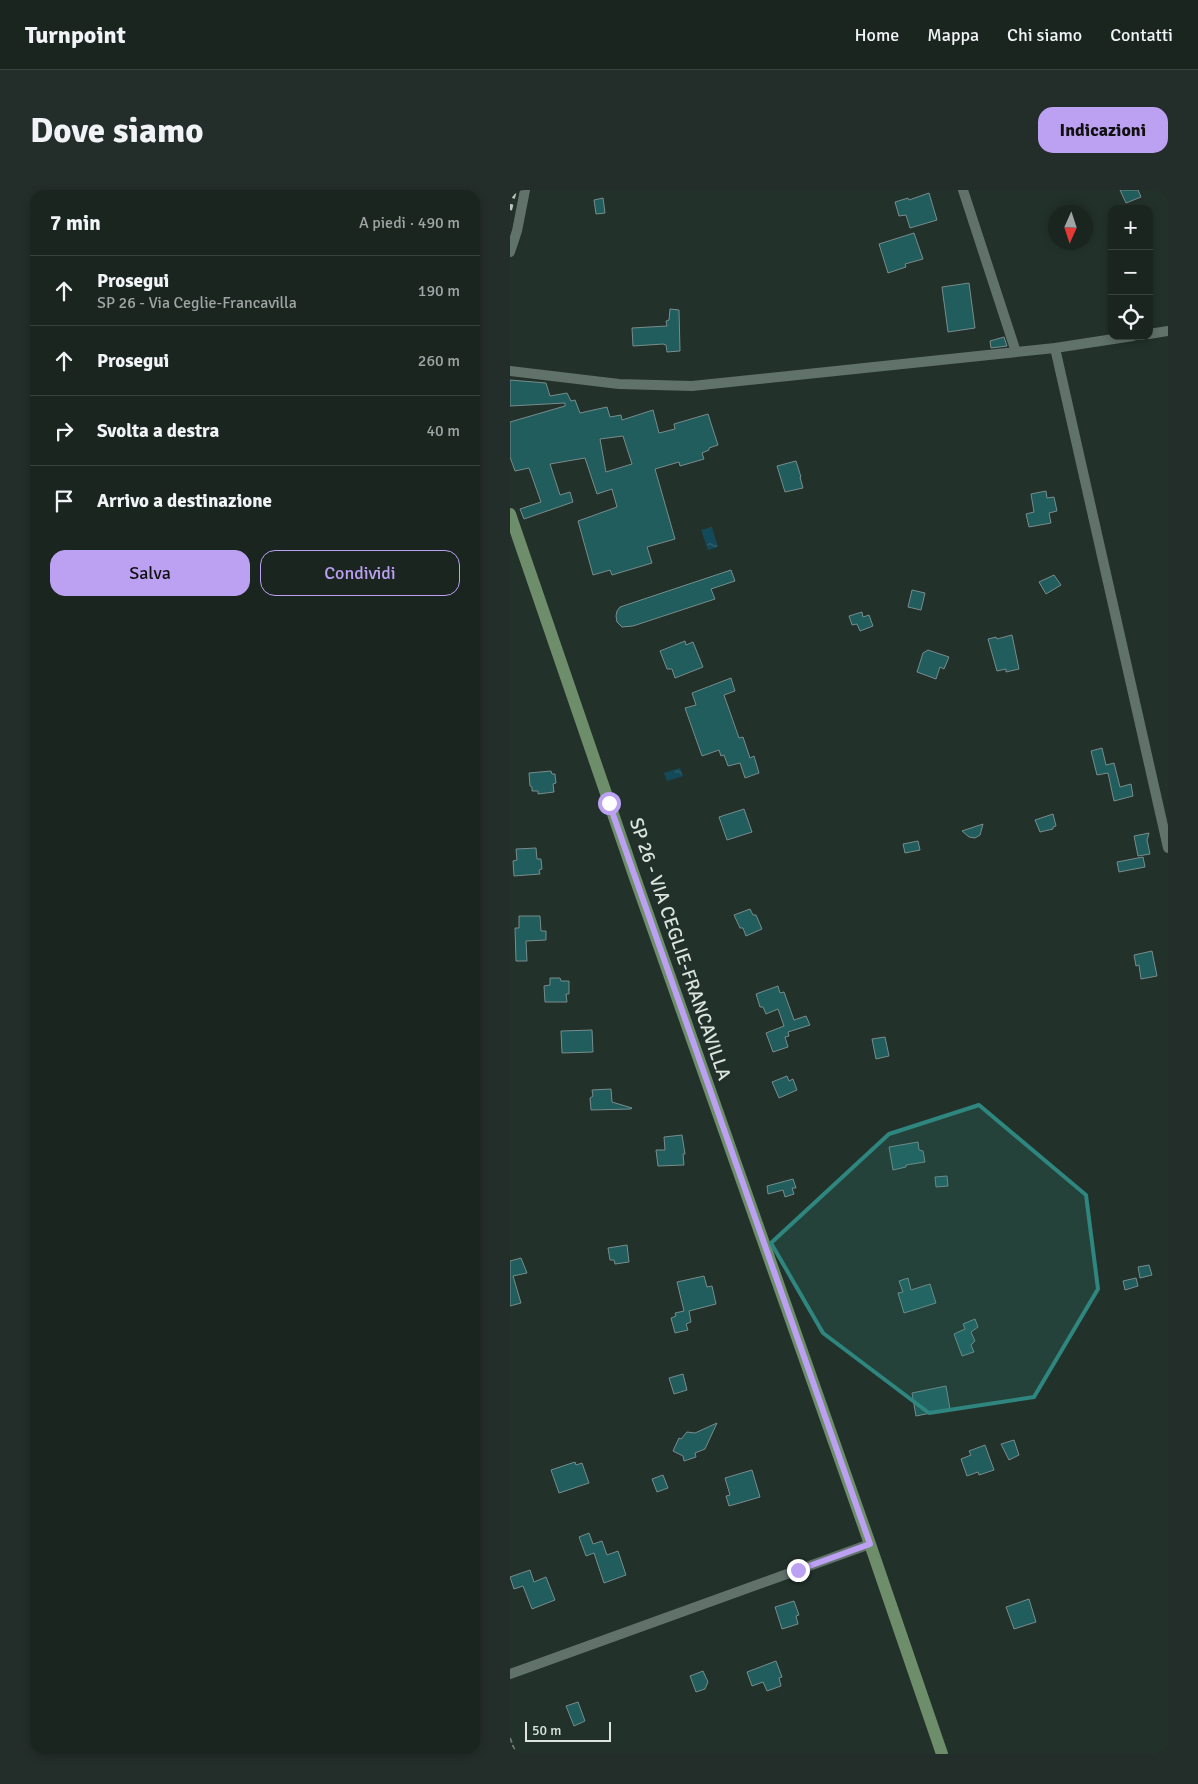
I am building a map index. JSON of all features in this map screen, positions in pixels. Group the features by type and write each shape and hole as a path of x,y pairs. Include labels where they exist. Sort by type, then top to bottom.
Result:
{"main road":[{"name":"SP 26 - VIA CEGLIE-FRANCAVILLA","path":"510,514 634,875 942,1754"}],"street":[{"path":"510,252 517,231 525,190"},
{"path":"963,190 1016,352"},
{"path":"1153,333 1168,331"},
{"path":"510,372 619,384 692,386 1055,348 1108,340"},
{"path":"1055,348 1168,848"},
{"path":"510,1674 870,1544"}],"path":[{"path":"510,1738 516,1754"}],"highlighted area":[{"path":"979,1105 1086,1195 1098,1289 1034,1397 929,1413 823,1333 771,1243 889,1134"}],"water":[{"path":"712,527 718,547 708,550 701,530"},
{"path":"680,768 683,776 667,781 664,773"}],"building":[{"path":"1120,190 1138,190 1141,197 1126,203"},
{"path":"929,193 937,220 910,228 906,215 899,216 895,202 908,198 909,200"},
{"path":"603,198 605,213 596,214 594,200"},
{"path":"914,233 923,259 905,264 906,267 888,273 879,244"},
{"path":"969,283 975,328 948,332 942,287"},
{"path":"670,309 679,310 680,351 667,352 666,345 663,344 633,346 632,328 667,326 666,321 669,320"},
{"path":"1004,337 1007,346 991,348 990,341"},
{"path":"510,380 546,383 550,396 567,393 571,401 575,400 580,413 607,407 610,417 621,415 622,420 653,410 659,433 675,429 674,424 708,414 718,445 702,453 704,459 680,466 679,462 655,469 675,539 647,547 652,563 612,575 610,570 593,575 578,521 617,507 612,489 597,494 585,458 550,464 560,495 570,492 573,502 524,519 520,509 541,502 529,468 515,471 510,457 510,422 565,406 565,403 510,406","holes":["623,436 632,464 606,472 600,439"]},
{"path":"796,461 803,488 785,492 777,466"},
{"path":"1046,491 1047,498 1054,497 1057,511 1049,513 1051,523 1029,527 1026,514 1034,512 1031,494"},
{"path":"731,570 735,581 711,589 715,599 633,626 622,627 617,622 617,611 620,607"},
{"path":"1054,575 1061,585 1046,594 1039,582"},
{"path":"912,590 925,593 921,610 908,607"},
{"path":"862,612 863,617 869,615 873,626 860,631 857,624 852,625 849,616"},
{"path":"1012,635 1019,669 1006,672 1006,669 997,671 988,639"},
{"path":"685,641 686,645 693,642 703,667 675,678 672,669 667,669 660,651"},
{"path":"928,650 949,657 944,669 940,667 936,679 917,672 923,653"},
{"path":"731,678 735,691 724,695 739,738 743,737 750,758 754,756 759,773 745,778 740,763 728,766 724,755 721,756 719,750 702,756 685,708 696,705 692,693"},
{"path":"1102,748 1106,765 1114,763 1120,787 1131,784 1133,796 1114,801 1108,773 1097,775 1091,751"},
{"path":"551,771 552,774 555,774 554,792 538,794 538,791 532,791 529,773"},
{"path":"744,809 752,832 727,840 719,817"},
{"path":"1053,814 1056,826 1053,829 1040,832 1035,820"},
{"path":"983,824 980,835 975,838 969,837 962,831"},
{"path":"1149,833 1147,840 1150,854 1138,856 1134,836"},
{"path":"918,841 920,850 905,853 903,844"},
{"path":"536,848 537,859 541,859 542,869 539,870 540,874 514,876 513,861 517,860 516,849"},
{"path":"1143,857 1145,867 1119,872 1117,862"},
{"path":"750,909 753,915 756,915 762,929 746,936 734,915"},
{"path":"519,916 540,916 541,931 546,931 546,940 526,941 527,961 516,961 515,928 519,928"},
{"path":"1152,951 1157,976 1141,979 1139,965 1136,966 1134,955"},
{"path":"550,978 560,978 561,981 569,981 569,994 566,994 567,1002 545,1002 544,986 550,985"},
{"path":"778,986 780,993 784,992 794,1020 806,1016 810,1025 788,1032 789,1036 785,1037 788,1047 773,1052 766,1033 784,1026 778,1009 766,1014 763,1007 760,1007 756,994"},
{"path":"592,1030 593,1052 562,1053 561,1031"},
{"path":"885,1037 889,1056 876,1059 872,1039"},
{"path":"787,1076 789,1081 793,1079 797,1090 779,1098 772,1082"},
{"path":"611,1089 612,1102 632,1108 591,1110 590,1098 593,1096 592,1090"},
{"path":"682,1135 685,1154 683,1154 684,1165 658,1166 656,1150 665,1150 664,1137"},
{"path":"918,1142 919,1150 923,1151 925,1162 906,1165 906,1167 893,1170 889,1147"},
{"path":"947,1176 948,1186 936,1187 935,1177"},
{"path":"793,1179 796,1188 792,1188 794,1194 785,1197 783,1190 768,1194 767,1186"},
{"path":"627,1245 629,1262 615,1264 614,1260 610,1260 608,1248"},
{"path":"521,1258 527,1273 513,1276 521,1303 510,1306 510,1261"},
{"path":"1149,1265 1152,1275 1140,1278 1138,1267"},
{"path":"704,1276 707,1287 712,1286 716,1304 689,1311 691,1322 686,1324 688,1330 675,1333 671,1318 676,1316 675,1313 684,1311 677,1282"},
{"path":"908,1278 911,1290 930,1284 936,1303 904,1313 898,1293 903,1292 899,1281"},
{"path":"1136,1278 1138,1286 1125,1290 1123,1281"},
{"path":"975,1319 978,1327 971,1332 975,1341 971,1345 974,1352 962,1356 954,1334 965,1329 963,1324"},
{"path":"683,1374 687,1390 674,1394 669,1378"},
{"path":"946,1386 950,1409 916,1416 912,1393"},
{"path":"717,1423 705,1449 695,1453 696,1457 684,1461 683,1456 673,1451 679,1438 681,1439 687,1432 695,1433"},
{"path":"1014,1440 1019,1455 1009,1460 1001,1444"},
{"path":"985,1445 994,1470 979,1475 978,1472 967,1476 961,1459 971,1455 969,1451"},
{"path":"575,1462 576,1465 582,1463 589,1483 559,1493 551,1470"},
{"path":"752,1470 760,1497 729,1506 726,1496 730,1495 725,1478"},
{"path":"663,1475 668,1488 657,1492 652,1479"},
{"path":"589,1533 593,1544 602,1541 607,1555 618,1551 626,1575 604,1583 594,1553 586,1556 579,1537"},
{"path":"530,1570 534,1582 546,1577 555,1600 532,1609 523,1586 514,1589 510,1577"},
{"path":"1029,1599 1036,1622 1014,1629 1006,1607"},
{"path":"794,1601 799,1615 796,1616 798,1624 782,1629 775,1607"},
{"path":"776,1661 782,1677 779,1678 781,1686 767,1691 763,1682 752,1686 747,1672"},
{"path":"703,1671 708,1682 705,1689 696,1692 690,1676"},
{"path":"578,1702 585,1721 574,1726 566,1706"}],"railway":[{"path":"510,210 515,190"}],"route":[{"path":"609,803 870,1544 798,1570"}]}
